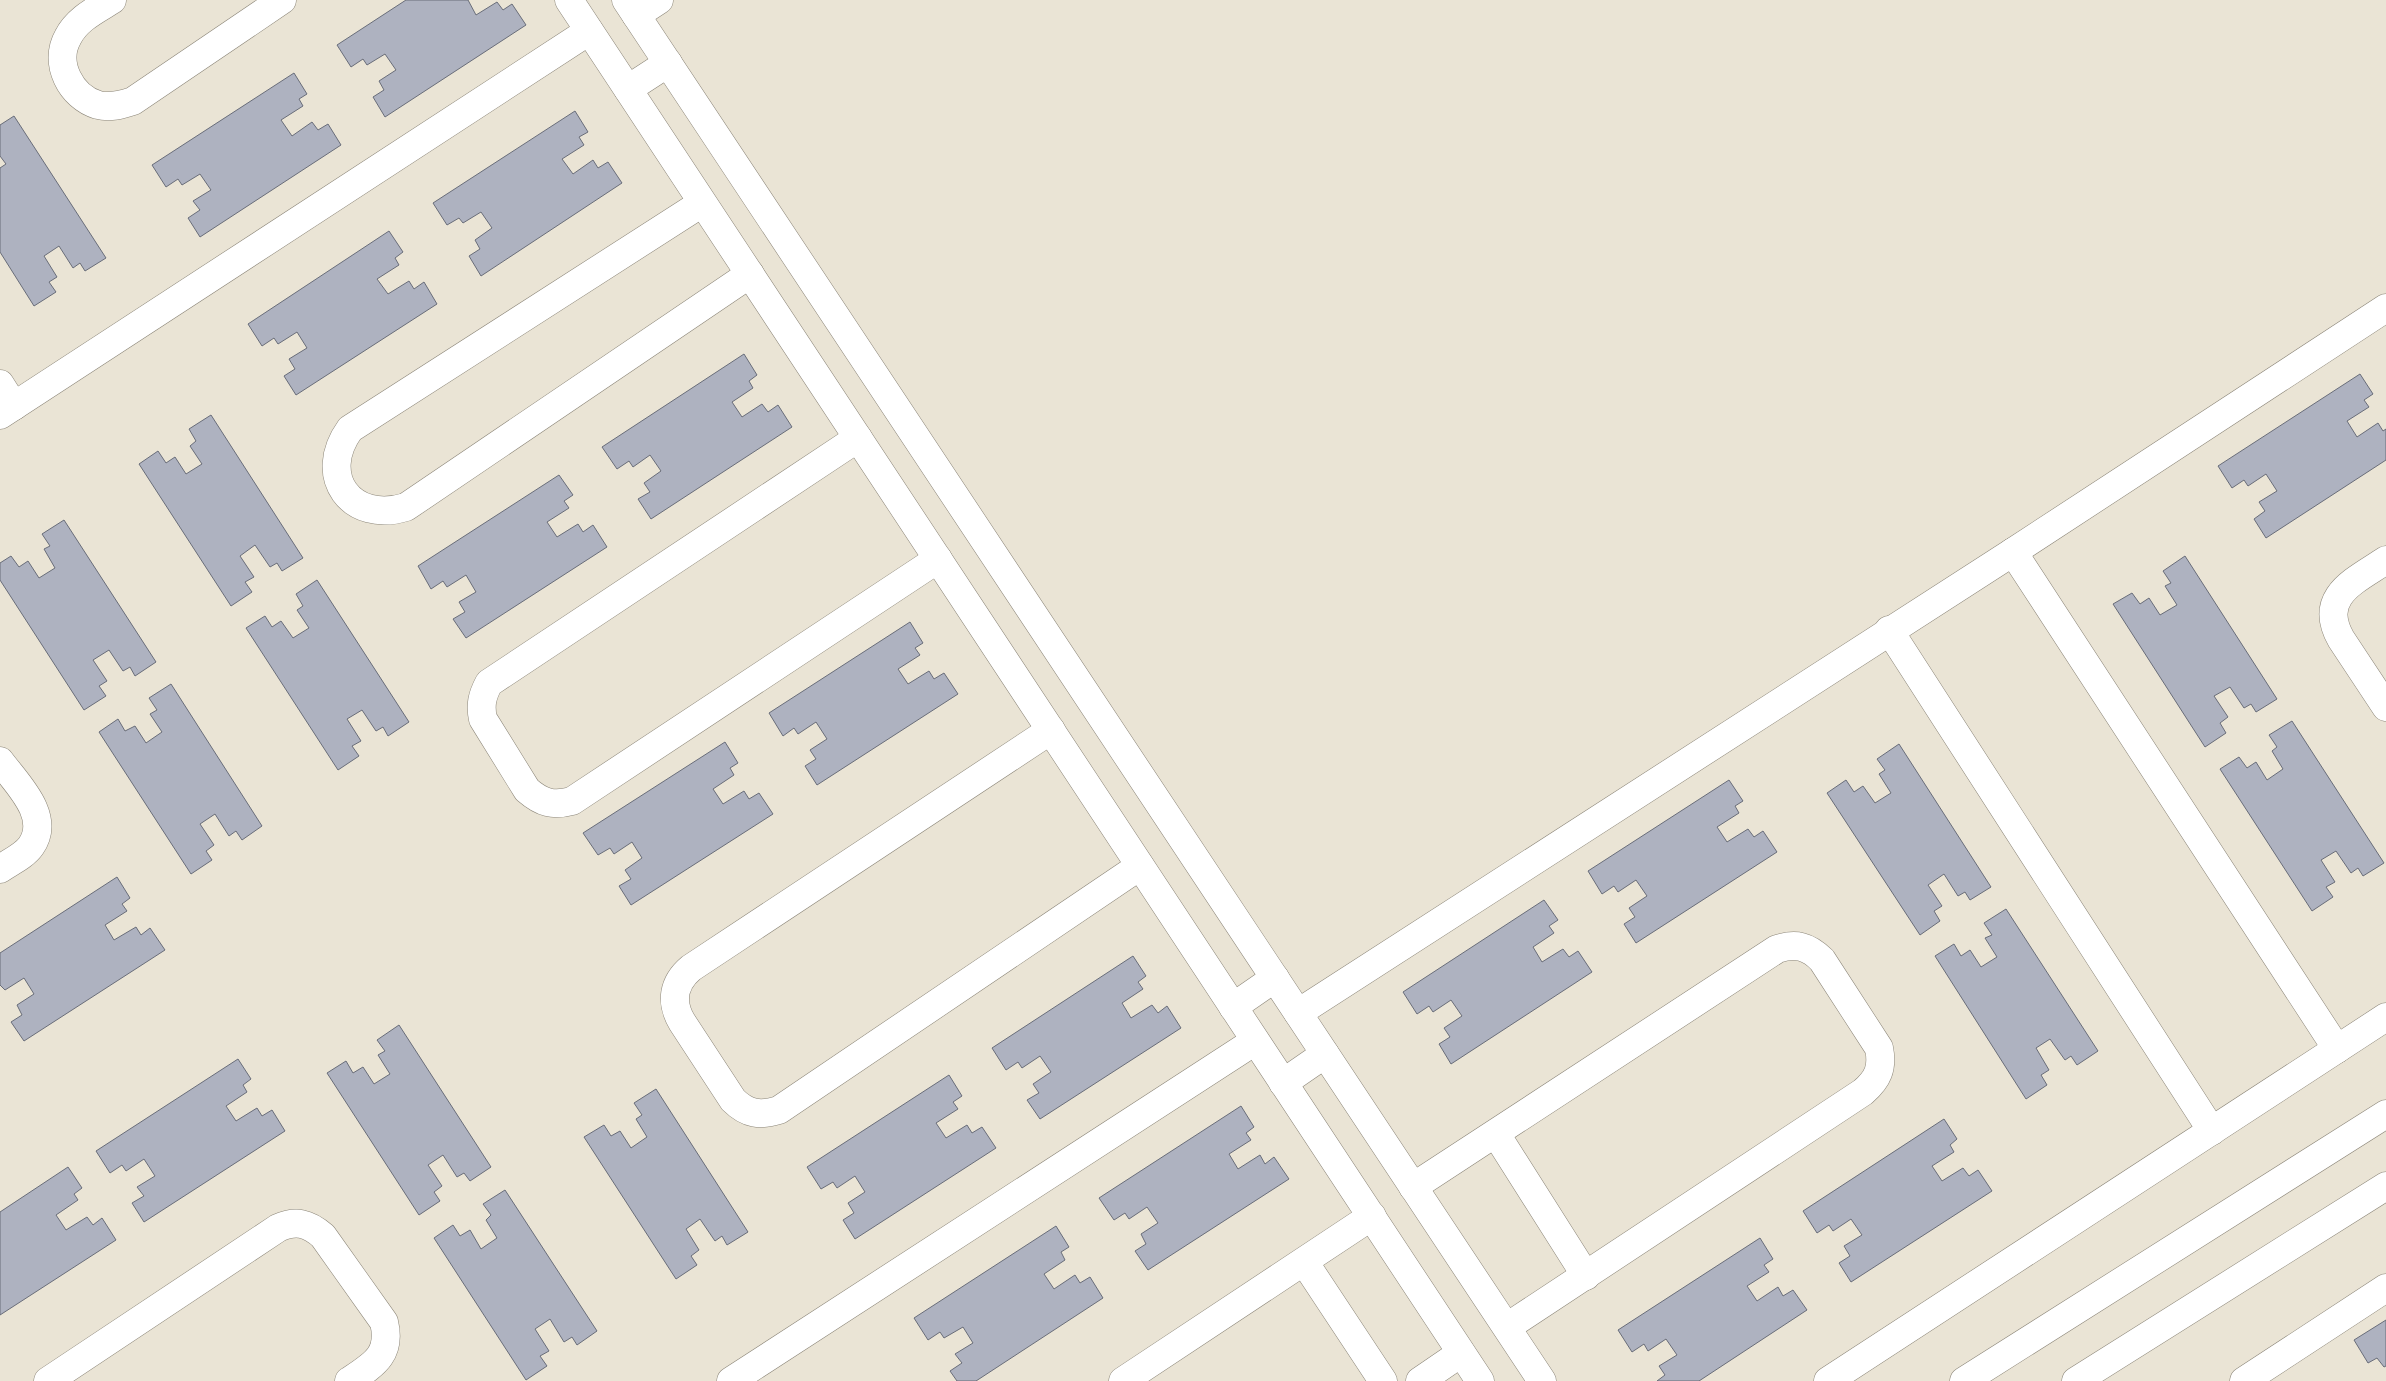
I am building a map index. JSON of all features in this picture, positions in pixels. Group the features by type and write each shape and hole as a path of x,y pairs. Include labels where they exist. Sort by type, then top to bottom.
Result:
{"street":[{"path":"112,0 76,24 67,38 62,55 64,72 72,87 84,99 100,105 116,106 133,101 282,0"},
{"path":"659,0 631,8 1542,1381"},
{"path":"572,1 702,203 1480,1381"},
{"path":"5,402 590,31"},
{"path":"628,90 668,62"},
{"path":"702,203 350,429 340,444 336,460 338,477 345,492 357,504 373,511 390,512 406,507 750,274"},
{"path":"1298,1013 1889,630 2013,552 2386,308"},
{"path":"858,438 489,683 483,694 481,707 483,719 527,790 536,799 547,804 560,804 572,801 938,559"},
{"path":"2013,552 2337,1049"},
{"path":"2386,560 2341,593 2334,603 2333,616 2335,628 2341,639 2386,707"},
{"path":"1889,630 2212,1131"},
{"path":"1051,730 691,968 682,976 676,987 674,999 676,1012 733,1100 742,1108 754,1114 767,1114 778,1110 1140,866"},
{"path":"0,761 35,811 38,823 36,835 31,846 0,869"},
{"path":"1414,1187 1777,949 1789,945 1801,946 1813,951 1822,960 1873,1037 1879,1048 1881,1061 1879,1073 1872,1084 1863,1092 1507,1328"},
{"path":"1233,1007 1275,978"},
{"path":"1828,1381 2386,1017"},
{"path":"731,1381 1255,1041"},
{"path":"1283,1083 1326,1054"},
{"path":"1964,1381 2386,1114"},
{"path":"1496,1134 1586,1276"},
{"path":"2076,1381 2386,1186"},
{"path":"1123,1381 1305,1263 1372,1216"},
{"path":"48,1381 278,1228 289,1223 308,1226 323,1236 384,1322 387,1334 385,1347 379,1358 348,1381"},
{"path":"1305,1263 1383,1381"},
{"path":"2244,1381 2386,1288"},
{"path":"1420,1381 1462,1353"}],"building":[{"path":"406,0 468,0 476,15 497,2 503,10 512,4 526,25 385,117 373,97 384,90 379,81 396,70 385,54 367,65 363,59 351,67 337,45"},
{"path":"294,73 307,94 299,99 303,106 281,120 292,136 312,122 318,130 328,124 341,145 200,237 188,218 200,210 193,201 211,190 200,174 182,185 178,179 166,187 152,165"},
{"path":"575,111 588,132 579,137 584,145 562,159 573,174 593,160 598,168 608,162 622,183 481,276 469,256 480,249 475,240 492,228 481,212 463,223 459,218 447,225 433,203"},
{"path":"14,116 106,258 85,271 80,263 73,268 59,246 44,256 57,277 49,282 56,292 34,306 0,252 0,168 6,164 0,156 0,125"},
{"path":"389,231 403,252 395,258 399,265 377,279 388,294 409,281 414,289 424,282 437,304 296,395 284,376 295,369 289,359 307,348 297,332 278,344 274,338 262,346 248,324"},
{"path":"744,354 757,375 749,381 753,388 732,402 742,417 762,404 768,412 778,405 792,427 651,519 638,499 650,492 644,483 661,471 650,455 633,467 629,461 617,469 602,447"},
{"path":"2360,374 2373,394 2364,400 2369,407 2347,421 2357,437 2378,423 2383,431 2386,429 2386,460 2266,538 2254,519 2265,511 2259,502 2277,491 2266,474 2248,486 2244,480 2232,488 2218,466"},
{"path":"211,415 303,558 282,571 277,563 270,567 255,545 240,556 254,577 245,582 252,592 231,606 139,464 158,451 166,463 175,457 186,474 202,464 190,446 196,441 189,429"},
{"path":"559,475 573,495 564,501 569,508 547,522 557,537 578,524 583,532 593,525 607,547 466,638 453,619 465,612 459,602 476,592 466,575 447,587 443,581 431,589 418,566"},
{"path":"64,520 156,662 135,676 130,667 123,671 109,650 93,660 107,681 99,686 106,696 84,710 0,580 0,563 11,556 19,567 28,561 39,578 55,568 44,549 50,546 42,534"},
{"path":"2185,556 2277,699 2256,712 2251,704 2244,708 2230,687 2214,696 2228,717 2220,723 2226,733 2205,747 2113,604 2132,593 2140,604 2149,598 2160,615 2177,605 2165,586 2171,583 2163,571"},
{"path":"317,580 409,722 388,736 383,727 376,731 362,710 347,719 361,741 352,746 359,756 338,770 246,628 265,616 272,627 281,621 293,638 309,628 297,610 303,606 296,594"},
{"path":"910,622 923,643 915,648 920,655 898,669 908,684 929,671 934,679 944,673 958,694 817,785 805,766 816,759 810,750 827,739 816,722 798,734 794,728 783,736 769,713"},
{"path":"171,684 262,826 242,840 236,831 229,836 215,814 200,824 214,845 206,851 212,860 191,874 99,732 118,719 125,731 135,726 146,743 162,732 150,714 157,710 149,698"},
{"path":"2292,721 2384,863 2363,876 2358,868 2351,873 2336,851 2321,860 2335,882 2326,887 2333,897 2312,911 2220,769 2239,757 2247,768 2256,762 2267,780 2283,769 2272,751 2277,747 2269,735"},
{"path":"725,742 738,763 730,768 734,775 713,789 723,804 744,791 749,799 759,793 773,814 631,905 619,886 631,879 625,870 642,858 632,842 614,854 610,848 598,855 583,833"},
{"path":"1899,744 1991,887 1970,900 1965,892 1958,896 1944,874 1928,885 1942,906 1934,911 1940,921 1920,935 1827,793 1846,780 1854,792 1863,786 1875,803 1891,793 1879,774 1885,770 1877,759"},
{"path":"1729,780 1743,801 1735,806 1739,813 1717,827 1727,842 1748,829 1754,837 1763,831 1777,852 1636,943 1624,924 1635,917 1629,908 1647,896 1636,880 1618,892 1614,886 1602,894 1588,871"},
{"path":"117,877 130,898 122,904 127,911 105,925 114,940 136,927 141,935 150,928 165,950 24,1041 11,1022 22,1015 17,1005 34,994 24,978 5,990 0,985 0,953"},
{"path":"1544,900 1558,920 1549,926 1554,933 1533,947 1542,962 1563,949 1569,957 1578,951 1592,972 1451,1064 1439,1044 1450,1037 1444,1028 1462,1016 1451,1000 1433,1012 1429,1006 1417,1014 1403,992"},
{"path":"2006,909 2098,1051 2077,1065 2071,1056 2065,1060 2050,1039 2036,1048 2049,1070 2041,1075 2047,1085 2026,1099 1935,956 1954,944 1961,956 1970,950 1981,967 1997,957 1985,938 1992,935 1984,923"},
{"path":"1133,956 1146,976 1138,982 1143,989 1122,1003 1131,1018 1152,1005 1158,1013 1167,1006 1181,1028 1040,1119 1027,1100 1039,1093 1033,1084 1051,1072 1040,1056 1022,1068 1018,1062 1006,1070 992,1048"},
{"path":"399,1025 491,1167 470,1181 464,1173 457,1177 443,1155 428,1165 442,1186 434,1192 440,1201 419,1215 327,1073 346,1061 353,1073 363,1067 374,1084 390,1074 378,1055 385,1051 377,1040"},
{"path":"238,1059 251,1079 243,1085 247,1092 226,1106 236,1121 257,1108 262,1116 272,1110 285,1131 144,1222 132,1203 144,1196 137,1187 155,1176 144,1159 126,1171 122,1165 110,1173 96,1151"},
{"path":"949,1075 962,1096 953,1102 958,1109 936,1123 946,1138 967,1125 972,1133 982,1127 996,1148 855,1239 843,1220 854,1213 848,1203 865,1192 855,1176 837,1188 833,1182 821,1189 807,1167"},
{"path":"656,1089 748,1232 727,1245 722,1236 715,1241 700,1219 686,1229 699,1250 691,1256 697,1265 676,1279 584,1137 604,1125 611,1136 620,1131 631,1148 647,1137 636,1119 642,1115 634,1103"},
{"path":"1241,1106 1254,1127 1246,1133 1251,1140 1229,1154 1238,1169 1260,1155 1265,1164 1274,1157 1289,1179 1148,1270 1135,1251 1146,1244 1141,1234 1158,1223 1147,1207 1129,1219 1125,1213 1114,1220 1099,1198"},
{"path":"1944,1119 1957,1139 1950,1145 1954,1152 1932,1166 1942,1181 1963,1168 1969,1176 1978,1170 1992,1191 1851,1282 1839,1263 1850,1256 1844,1246 1862,1235 1851,1219 1833,1231 1829,1225 1817,1233 1803,1211"},
{"path":"68,1167 82,1188 74,1194 78,1200 56,1215 66,1230 87,1217 93,1225 102,1218 116,1240 0,1315 0,1212"},
{"path":"505,1190 597,1331 577,1345 572,1337 564,1342 550,1319 535,1329 549,1351 540,1356 547,1366 526,1380 434,1238 453,1225 460,1236 470,1230 481,1249 497,1238 486,1220 491,1215 483,1204"},
{"path":"1056,1226 1069,1247 1061,1252 1065,1260 1044,1274 1054,1289 1075,1275 1080,1283 1090,1277 1103,1298 976,1381 957,1381 950,1371 962,1363 955,1354 973,1343 963,1327 944,1338 940,1332 928,1340 914,1318"},
{"path":"1760,1238 1773,1259 1764,1265 1769,1272 1747,1286 1757,1301 1778,1287 1783,1296 1793,1290 1807,1310 1699,1381 1657,1381 1665,1375 1659,1366 1677,1355 1666,1339 1648,1351 1644,1344 1632,1352 1618,1330"},
{"path":"2386,1320 2386,1366 2384,1367 2377,1358 2368,1363 2354,1340"}]}
